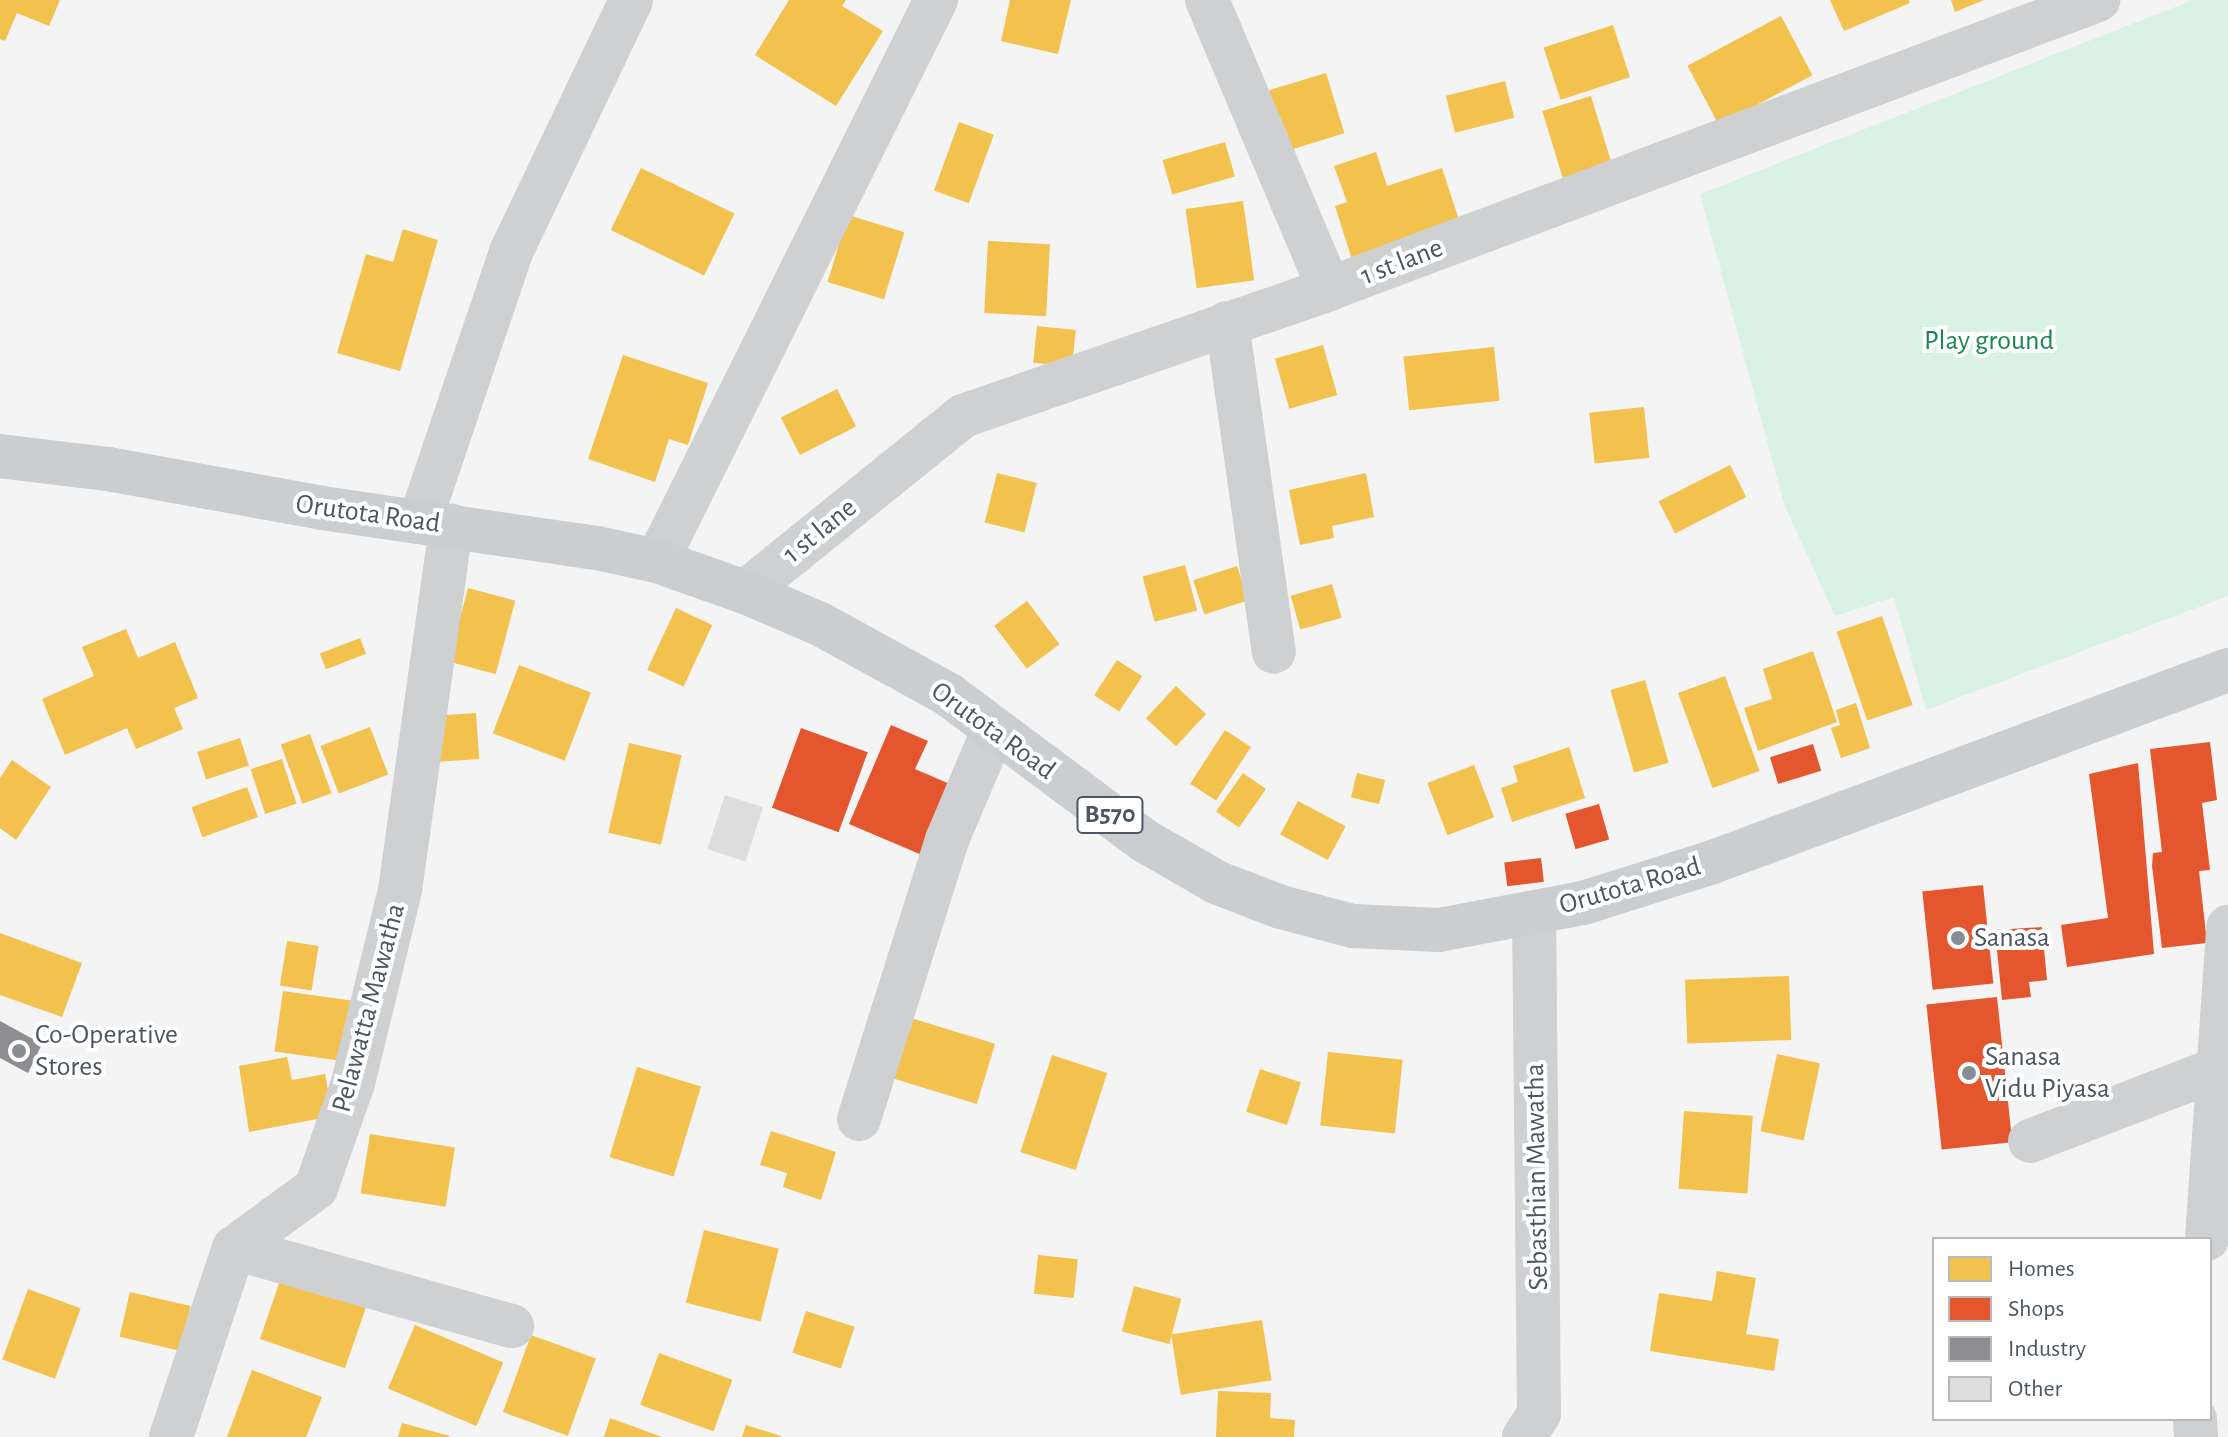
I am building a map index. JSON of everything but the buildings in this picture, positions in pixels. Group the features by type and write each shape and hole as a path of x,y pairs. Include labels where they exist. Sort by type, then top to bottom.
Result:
{"main road":[{"name":"Orutota Road","path":"0,456 108,469 597,548 657,561 745,592 888,660 949,695 993,731 1145,841 1218,883 1281,907 1353,926 1439,930 1583,903 1710,863 2228,670"}],"street":[{"name":"Pelawatta Mawatha","path":"234,1248 316,1188 353,1083 400,890 435,524 511,252 631,0"},
{"path":"657,561 936,0"},
{"path":"1207,0 1329,289"},
{"name":"1 st lane","path":"745,592 963,416 1329,289 2098,0"},
{"path":"1227,323 1274,652"},
{"path":"859,1119 947,840 993,731"},
{"name":"Sebasthian Mawatha","path":"1524,1437 1539,1414 1534,913"},
{"path":"2207,1237 2228,927"},
{"path":"2030,1141 2220,1068"},
{"path":"171,1437 234,1248 512,1326"}],"green space":[{"name":"Play ground","path":"2193,0 2228,0 2228,596 1926,710 1894,597 1835,616 1784,504 1700,194"}],"place":[{"name":"Sanasa","path":"1958,938"},
{"name":"Co-Operative Stores","path":"19,1051"},
{"name":"Sanasa Vidu Piyasa","path":"1969,1073"}]}
